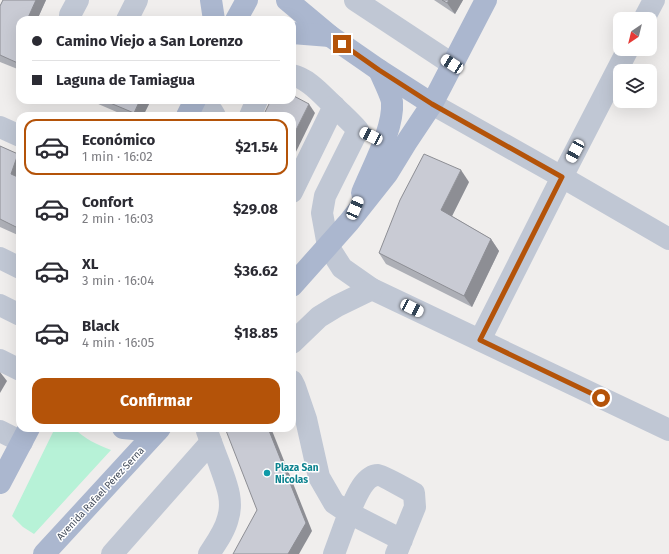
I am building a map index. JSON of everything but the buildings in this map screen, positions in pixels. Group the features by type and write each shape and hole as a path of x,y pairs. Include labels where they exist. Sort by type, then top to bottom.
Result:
{"main road":[{"path":"211,0 213,16"},
{"path":"238,16 247,0"},
{"path":"287,0 330,36 432,104"},
{"path":"296,282 349,222 387,174 432,104 486,0"},
{"path":"296,33 330,36"},
{"path":"349,222 384,143 391,117 392,100 379,70"},
{"name":"Avenida Rafael Pérez Serna","path":"44,554 157,432"},
{"path":"0,483 25,435"}],"street":[{"path":"70,16 78,0"},
{"path":"129,16 137,0"},
{"path":"355,0 452,64"},
{"path":"648,12 654,0"},
{"path":"480,340 624,56"},
{"path":"296,76 312,85 358,130 384,143"},
{"path":"202,104 213,112"},
{"path":"432,104 669,239"},
{"path":"296,184 334,106"},
{"path":"0,127 16,134"},
{"path":"358,130 325,196 322,213 328,246 342,268 372,289 669,430"},
{"path":"0,258 16,266"},
{"path":"296,339 320,317 337,306 372,289"},
{"path":"0,305 16,313"},
{"path":"0,360 16,368"},
{"path":"296,390 306,419 319,477 334,503 349,513 399,547 415,507 414,493 379,474 370,476 364,482 349,513 334,554"},
{"path":"0,431 25,435"},
{"path":"112,554 208,435"},
{"path":"208,435 230,497 228,518 209,554"}],"green space":[{"path":"53,432 78,432 100,446 111,450 34,534 23,527 12,516"}],"place":[{"name":"Plaza San Nicolas","path":"267,473"}],"route":[{"path":"342,44 432,104 562,177 480,340 601,398"}]}
